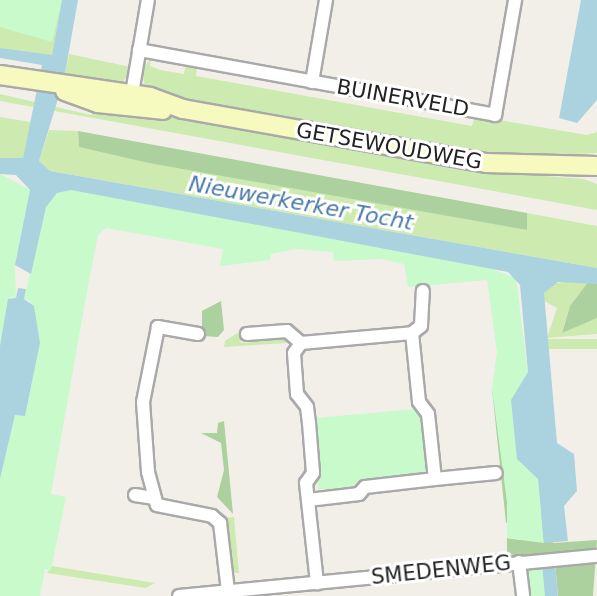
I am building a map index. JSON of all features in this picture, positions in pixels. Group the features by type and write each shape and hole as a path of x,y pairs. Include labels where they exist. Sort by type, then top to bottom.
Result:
{"main road":[{"name":"GETSEWOUDWEG","path":"0,75 130,101 486,163 597,166"}],"street":[{"path":"130,101 148,0"},
{"name":"BUINERVELD","path":"312,82 326,0"},
{"name":"BUINERVELD","path":"139,50 495,115 515,0"},
{"path":"247,334 287,331 301,343 412,333 421,326 423,291"},
{"path":"153,498 143,402 158,327 198,334"},
{"path":"412,333 419,402 428,414 435,479"},
{"path":"301,343 294,353 297,394 307,407 309,423 313,473 306,483 317,583"},
{"path":"308,500 359,494 365,487 496,473"},
{"path":"135,495 153,498 173,510 212,516 220,523 228,591"},
{"name":"SMEDENWEG","path":"179,596 597,556"},
{"path":"519,562 523,596"}],"green space":[{"path":"0,0 62,0 52,55 44,58 0,48"},
{"path":"0,0 62,0 52,42 0,27"},
{"path":"69,54 131,67 129,74 121,84 64,79"},
{"path":"151,59 150,66 160,70 184,74 186,64 197,66 196,76 472,126 475,116 587,135 597,132 597,153 499,157 199,104 146,90 141,69"},
{"path":"0,94 91,115 100,109 178,116 494,172 584,179 597,184 597,210 0,101"},
{"path":"0,117 31,122 23,158 0,158"},
{"path":"49,130 78,131 79,147 527,230 527,213 597,226 597,268 50,171 39,161"},
{"path":"78,131 527,213 527,230 149,163 79,147"},
{"path":"0,174 30,190 15,265 16,298 11,297 0,346"},
{"path":"71,190 486,267 516,278 528,373 511,400 538,479 544,543 507,538 507,502 492,389 497,352 487,280 408,287 404,264 382,259 334,261 333,252 296,249 271,254 270,260 220,266 223,249 106,228 98,235 51,494 66,497 51,570 45,569 40,596 0,596 0,479 15,415 25,416 40,343 29,300 24,299 46,207 57,193"},
{"path":"575,280 588,282 570,306 562,332 597,318 597,334 547,338 557,308 544,301 544,293 552,284"},
{"path":"588,282 597,284 597,318 562,333 570,306"},
{"path":"221,301 224,330 218,337 202,336 202,311"},
{"path":"239,332 241,343 285,339 286,343 224,347 225,341"},
{"path":"548,339 597,339 597,349 548,349"},
{"path":"492,389 553,543 597,540 593,596 558,596 555,562 527,570 519,556 476,563 474,554 507,553 507,538 521,540 519,522 506,523"},
{"path":"417,409 423,415 428,463 424,473 358,481 350,489 318,489 314,418"},
{"path":"224,421 233,514 217,497 224,470 221,443 201,433 217,433 218,423"},
{"path":"234,517 239,573 231,573 224,518"},
{"path":"532,563 542,563 546,596 529,596 527,570"},
{"path":"52,566 155,583 146,588 47,573"}],"water":[{"path":"62,0 78,0 64,79 39,161 50,171 597,268 597,284 558,282 544,293 557,443 574,454 577,491 564,506 568,541 544,543 538,479 517,459 511,400 528,372 520,285 508,272 71,190 57,193 46,207 31,274 15,265 30,190 16,175 0,174 0,158 23,158 42,65 0,58 0,48 52,55"},
{"path":"581,0 597,0 597,100 577,123 559,118"},
{"path":"18,288 26,289 24,299 34,306 40,343 25,416 15,415 0,479 0,346 8,299 16,298"},
{"path":"555,562 558,596 545,596 542,563"}],"water label":[{"name":"Nieuwerkerker Tocht","path":"301,203"}]}
